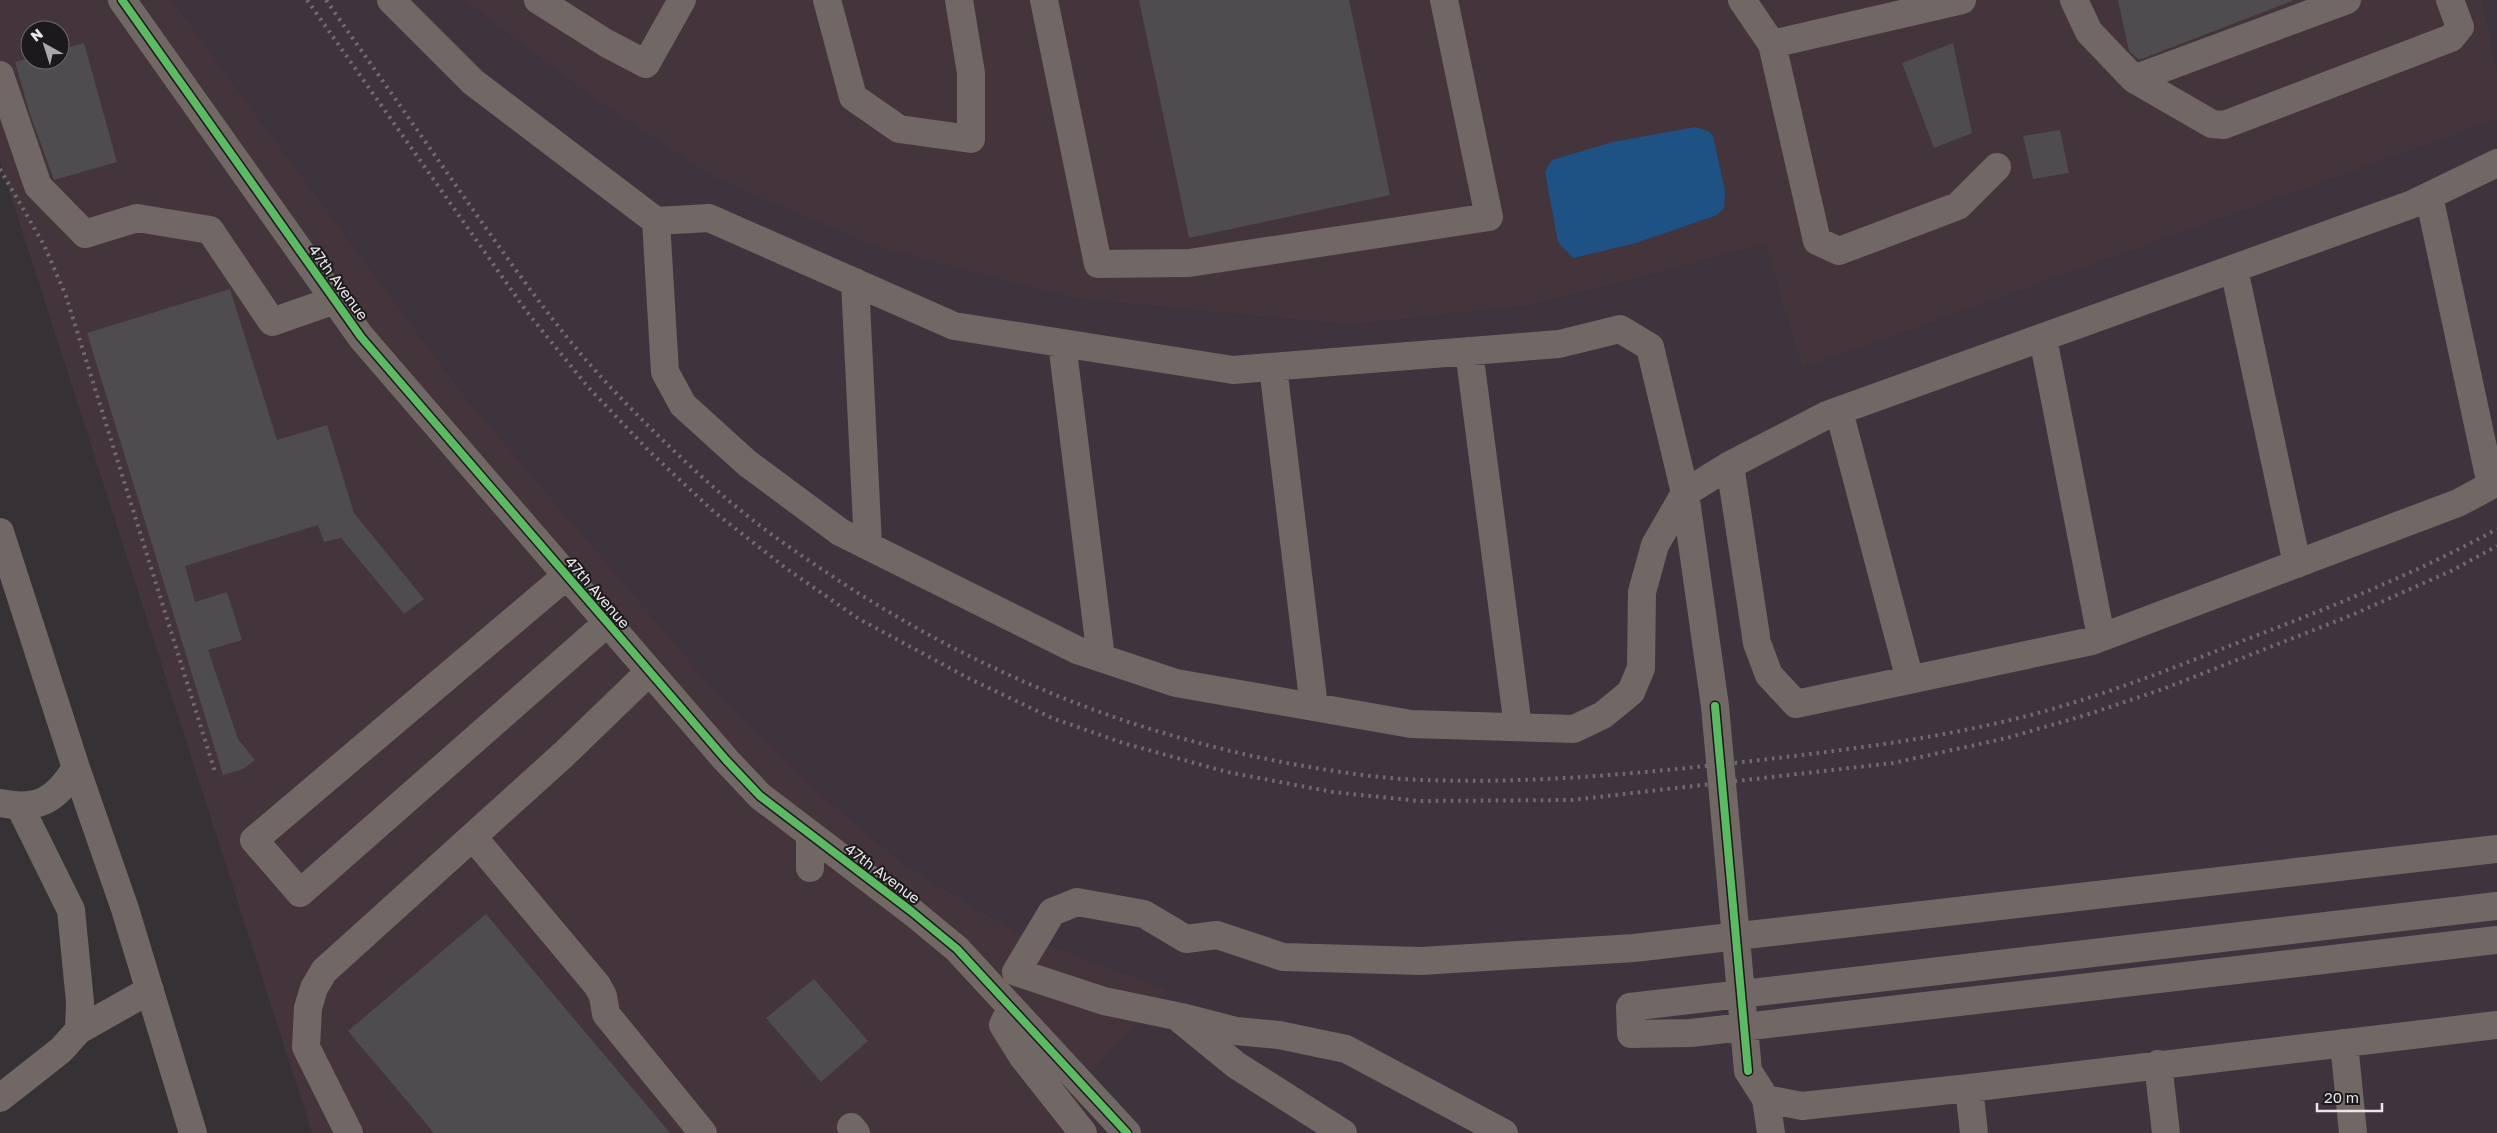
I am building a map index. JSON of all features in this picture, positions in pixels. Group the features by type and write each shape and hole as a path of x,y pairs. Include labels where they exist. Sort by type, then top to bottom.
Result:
{"street":[{"name":"47th Avenue","path":"122,0 361,337 726,760 760,796 950,943 1127,1133"},
{"path":"391,0 473,82 656,221 708,218 954,326 1233,370 1559,344 1620,329 1650,347 1685,493 1715,706 1748,1071 1766,1099 1771,1133"},
{"path":"538,0 606,43 646,64 682,0"},
{"path":"827,0 853,97 899,129 971,139 971,73 959,0"},
{"path":"1044,0 1098,264 1189,263 1489,217 1444,0"},
{"path":"1742,0 1772,44 1818,241 1839,251 1958,206 1997,167"},
{"path":"1772,44 1962,0"},
{"path":"2074,0 2089,32 2134,79 2212,124 2224,125 2451,38 2460,27 2450,0"},
{"path":"2134,79 2347,0"},
{"path":"0,75 38,186 85,234 137,218 210,230 272,322 335,300"},
{"path":"656,221 665,372 683,405 747,463 840,532 1077,650 1176,683 1411,724 1574,729 1603,715 1631,692 1641,668 1642,592 1655,545 1685,493 1730,465 1839,411 2410,205 2497,163"},
{"path":"1730,465 1757,643 1769,675 1796,704 2101,637 2458,503 2494,483 2429,196"},
{"path":"2234,269 2297,564"},
{"path":"855,282 868,545"},
{"path":"2043,338 2101,637"},
{"path":"1062,343 1101,658"},
{"path":"1469,351 1518,727"},
{"path":"1273,367 1314,707"},
{"path":"1839,411 1910,680"},
{"path":"0,532 76,768 125,909 193,1133"},
{"path":"566,576 254,840 300,893 607,623"},
{"path":"349,1133 306,1047 308,1008 314,988 324,972 563,755 649,672"},
{"path":"10,805 35,806 54,795 69,780 76,768"},
{"path":"10,805 71,910 80,1002 79,1030"},
{"path":"810,835 810,868"},
{"path":"472,837 597,985 603,996 606,1014 703,1133"},
{"path":"1083,1133 1024,1057 1003,1025 1004,999 1016,972 1052,912 1077,902 1144,914 1186,939 1216,934 1283,958 1421,961 1634,948 2497,849"},
{"path":"2497,906 1630,1007 1632,1034 1690,1033 2497,940"},
{"path":"1016,972 1104,1002 1236,1030 1279,1034 1346,1049 1504,1133"},
{"path":"0,1098 61,1050 79,1030 150,990"},
{"path":"1176,1016 1236,1065 1343,1133"},
{"path":"1766,1099 1802,1106 2497,1025"},
{"path":"2344,1043 2353,1133"},
{"path":"2158,1064 2166,1133"},
{"path":"1969,1088 1974,1133"}],"shaded area":[{"path":"0,0 172,0 464,395 709,683 821,794 905,865 1016,932 1167,989 1056,1113 1069,1133 312,1133 0,162"},
{"path":"172,0 463,0 591,97 1077,299 1350,325 1529,306 1767,245 1802,369 2497,120 2497,1133 1069,1133 1056,1113 1167,989 1016,932 905,865 821,794 709,683 464,395"},
{"path":"463,0 2483,0 2497,70 2497,120 1802,369 1766,245 1529,306 1350,325 1077,299 873,246 717,179 591,97"},
{"path":"2483,0 2497,0 2497,70"}],"water":[{"path":"1695,127 1708,131 1713,136 1725,191 1724,208 1717,215 1636,243 1573,258 1558,242 1545,172 1552,160 1613,142"}],"building":[{"path":"1139,0 1349,0 1390,195 1189,238"},
{"path":"2118,0 2292,1 2139,60 2129,51"},
{"path":"84,43 117,162 54,180 30,114 15,62 20,61 20,70 70,70 70,47"},
{"path":"1953,43 1972,133 1934,148 1902,63"},
{"path":"2060,130 2069,173 2033,179 2023,136"},
{"path":"230,289 277,440 327,425 354,513 424,599 404,614 341,538 324,542 318,525 185,566 195,602 227,592 242,640 208,650 238,739 255,760 243,769 223,775 87,333"},
{"path":"486,914 670,1133 434,1133 348,1031"},
{"path":"814,979 868,1041 821,1082 766,1018"}],"railway":[{"path":"307,0 527,312 588,387 650,452 713,511 787,569 859,619 970,679 1052,718 1123,743 1227,772 1333,792 1419,801 1572,800 1893,763 2007,738 2086,715 2163,689 2352,615 2453,570 2497,546"},
{"path":"326,0 497,244 565,335 602,378 645,422 733,504 803,557 886,610 998,670 1055,695 1114,717 1174,736 1236,752 1298,765 1376,777 1465,781 1547,779 1629,773 1752,761 1940,735 2002,722 2063,706 2153,675 2307,616 2371,589 2435,561 2497,529"},
{"path":"0,169 44,245 66,296 215,772"}],"cycle path":[{"path":"122,0 361,337 726,760 760,796 911,911 957,949 1127,1133"},
{"path":"1715,706 1748,1071"}]}
